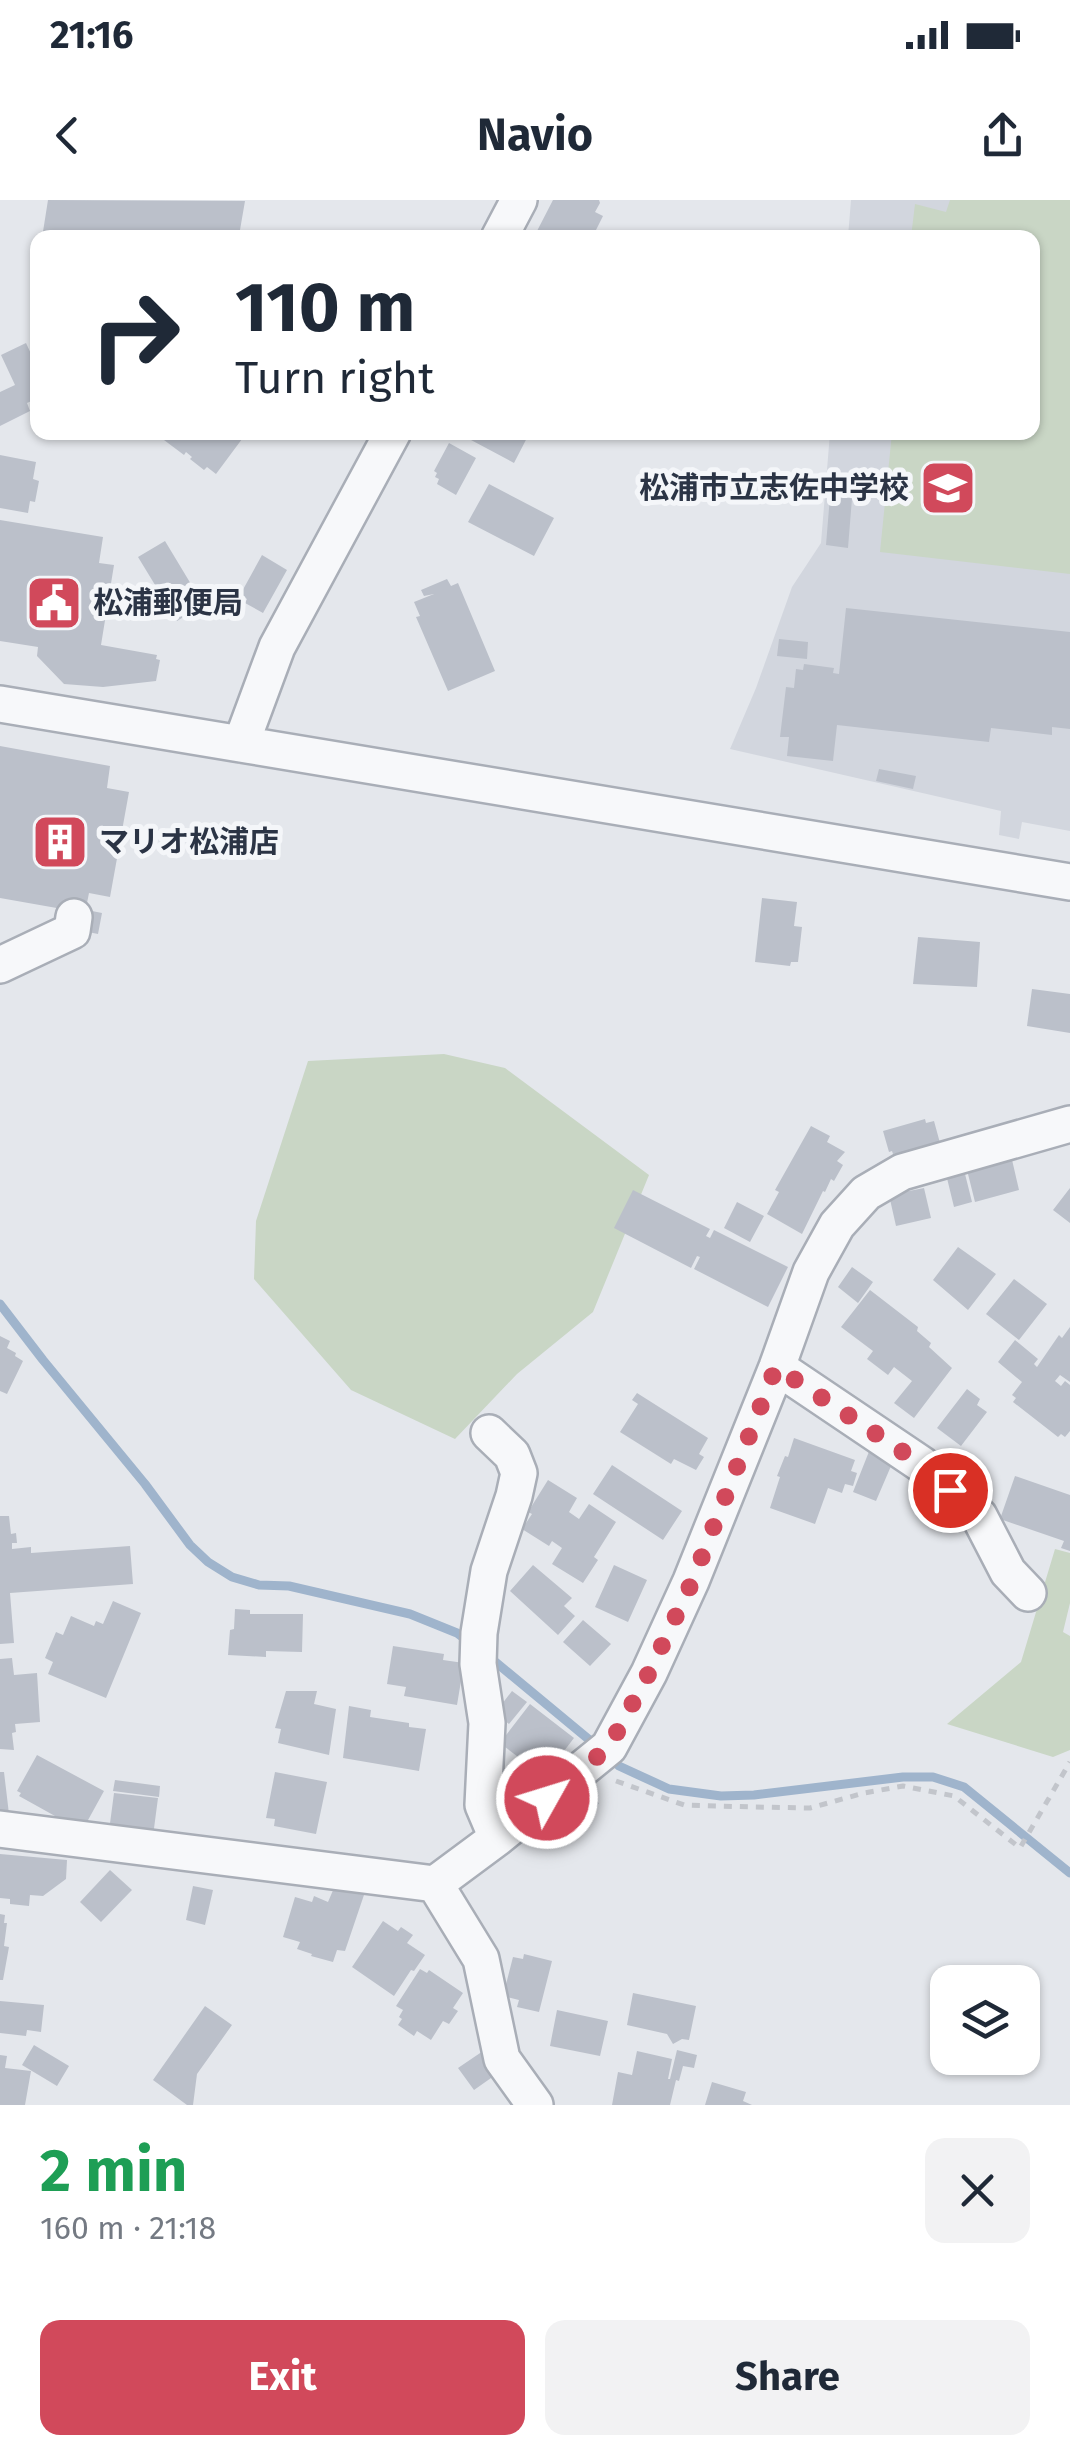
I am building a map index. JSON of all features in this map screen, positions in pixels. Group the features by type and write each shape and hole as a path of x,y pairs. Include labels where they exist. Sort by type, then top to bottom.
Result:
{"street":[{"path":"503,230 519,200"},
{"path":"242,744 277,647 390,440"},
{"path":"0,704 1070,882"},
{"path":"0,965 72,931 74,917"},
{"path":"0,1829 435,1884 598,1757 649,1673 692,1582 811,1272 837,1225 866,1193 902,1172 1070,1124"},
{"path":"776,1367 921,1464 978,1516 1008,1572 1028,1592"},
{"path":"489,1433 512,1455 519,1473 488,1571 479,1649 487,1723 484,1804 497,1838"},
{"path":"435,1884 481,1959 502,2059 535,2105"}],"path":[{"path":"598,1757 634,1789 684,1806 810,1808 903,1786 954,1796 1020,1848 1070,1762"}],"shaded area":[{"name":"松浦市立志佐中学校","path":"851,200 1070,200 1070,831 1022,822 1019,839 999,835 1001,811 730,749 792,587 821,543 829,440 1040,440 1040,230 849,230"}],"green space":[{"path":"950,200 1070,200 1070,574 880,552 891,440 1040,440 1040,230 912,230 915,204 946,212"},
{"path":"444,1054 505,1068 649,1175 593,1312 517,1374 455,1439 351,1390 254,1279 256,1221 308,1061"},
{"path":"1055,1549 1070,1553 1070,1603 1063,1632 1070,1636 1070,1750 1053,1757 947,1724 1021,1662"}],"building":[{"path":"48,200 245,201 240,230 43,230"},
{"path":"553,200 599,200 595,212 603,216 596,230 538,230"},
{"path":"26,343 30,352 30,411 0,426 0,392 15,385 1,355"},
{"path":"164,440 241,440 216,474 207,467 204,470 186,452 184,455"},
{"path":"471,440 526,440 514,463"},
{"path":"449,443 476,458 456,495 437,484 439,479 434,471"},
{"path":"0,455 36,462 33,479 39,481 35,502 30,501 28,513 0,508"},
{"path":"489,484 554,518 534,556 468,522"},
{"path":"831,484 853,486 848,548 826,545"},
{"name":"松浦郵便局","path":"0,520 103,537 99,563 114,565 101,645 157,655 160,660 156,681 103,687 64,684 37,656 38,647 0,641"},
{"path":"165,541 206,609 193,617 190,613 177,621 138,557"},
{"path":"262,555 287,570 263,613 245,603 247,599 240,595"},
{"path":"447,579 451,586 458,583 495,671 448,691 416,617 420,616 414,602 434,594 424,596 421,590"},
{"path":"846,608 1070,632 1070,729 1052,727 1052,735 991,728 989,742 837,725 833,761 787,756 789,737 780,737 786,687 794,688 796,669 803,670 804,664 834,668 833,673 839,674"},
{"path":"779,639 808,642 807,659 777,656"},
{"name":"マリオ松浦店","path":"0,746 110,766 107,788 129,792 110,897 89,893 85,913 0,898"},
{"path":"879,769 916,776 913,789 876,781"},
{"path":"762,898 797,902 794,926 802,927 798,962 791,962 790,966 755,962"},
{"path":"87,910 102,913 98,934 83,931"},
{"path":"918,937 980,942 977,987 913,984"},
{"path":"1032,989 1070,994 1070,1033 1027,1026"},
{"path":"925,1119 926,1123 934,1121 940,1143 889,1152 883,1131"},
{"path":"811,1126 830,1136 827,1142 845,1152 837,1161 843,1165 823,1191 802,1234 767,1214 779,1192 775,1190"},
{"path":"1010,1151 1019,1190 975,1202 965,1162"},
{"path":"963,1166 972,1202 954,1207 945,1170"},
{"path":"924,1188 931,1218 896,1226 889,1195"},
{"path":"1070,1188 1070,1223 1053,1210"},
{"path":"633,1190 710,1229 706,1236 710,1238 714,1230 788,1267 768,1307 694,1269 700,1257 691,1268 614,1228"},
{"path":"737,1202 764,1216 750,1242 724,1228"},
{"path":"958,1247 996,1274 968,1310 933,1280"},
{"path":"852,1267 873,1282 858,1303 838,1287"},
{"path":"1014,1279 1047,1304 1019,1340 986,1314"},
{"path":"870,1290 918,1327 917,1331 931,1343 929,1347 952,1368 914,1418 894,1403 912,1381 894,1367 888,1375 867,1359 873,1351 841,1327"},
{"path":"1070,1327 1070,1382 1060,1375 1055,1381 1061,1386 1065,1381 1070,1385 1070,1431 1065,1437 1058,1437 1013,1402 1016,1398 1012,1395 1022,1382 998,1362 1015,1340 1038,1359 1034,1364 1037,1367 1059,1335 1062,1338"},
{"path":"0,1336 10,1341 7,1348 23,1361 7,1394 0,1391"},
{"path":"967,1389 980,1399 977,1405 987,1412 961,1446 937,1428"},
{"path":"637,1393 708,1438 696,1470 674,1459 671,1464 620,1432 638,1404 632,1400"},
{"path":"794,1438 855,1460 851,1471 857,1473 853,1486 845,1484 842,1493 828,1488 815,1524 770,1508 780,1477 777,1476"},
{"path":"870,1449 894,1459 876,1501 853,1492"},
{"path":"612,1465 682,1511 663,1540 593,1494"},
{"path":"1015,1476 1070,1495 1070,1551 1061,1548 1064,1541 1000,1519"},
{"path":"548,1480 577,1498 569,1512 579,1519 589,1504 616,1522 583,1583 552,1564 562,1548 552,1541 549,1546 522,1529"},
{"path":"0,1516 9,1516 11,1534 16,1533 17,1543 12,1543 12,1549 31,1547 31,1553 130,1546 133,1584 10,1593 14,1643 0,1644"},
{"path":"533,1565 572,1598 564,1606 575,1616 558,1635 510,1591"},
{"path":"614,1565 647,1580 628,1622 595,1607"},
{"path":"113,1601 141,1613 106,1698 48,1674 53,1662 45,1658 56,1632 63,1635 71,1616 94,1626 96,1621 103,1624"},
{"path":"235,1609 250,1610 250,1614 303,1614 302,1652 266,1651 266,1657 228,1655"},
{"path":"583,1620 611,1644 590,1666 563,1642"},
{"path":"393,1646 444,1654 443,1660 464,1663 457,1705 404,1696 406,1687 387,1684"},
{"path":"12,1658 14,1675 37,1673 40,1722 15,1724 14,1750 0,1749 0,1659"},
{"path":"286,1691 317,1691 314,1704 336,1709 329,1755 278,1743 281,1729 275,1728"},
{"path":"512,1691 527,1702 509,1724 495,1713"},
{"path":"530,1704 574,1738 544,1777 500,1743"},
{"path":"349,1706 371,1710 370,1717 426,1729 419,1771 343,1758"},
{"path":"37,1755 104,1791 82,1831 19,1796 17,1791"},
{"path":"0,1772 4,1772 9,1814 0,1818"},
{"path":"275,1772 327,1782 316,1834 274,1826 275,1819 266,1818"},
{"path":"115,1780 160,1786 159,1797 113,1791"},
{"path":"581,1789 599,1803 571,1837 551,1820"},
{"path":"114,1793 158,1798 153,1836 109,1831"},
{"path":"0,1854 67,1860 66,1879 43,1896 30,1895 29,1906 10,1904 10,1899 0,1898"},
{"path":"110,1870 132,1890 101,1922 80,1902"},
{"path":"193,1886 213,1890 205,1925 186,1920"},
{"path":"334,1888 365,1892 345,1951 337,1950 333,1962 297,1949 300,1942 283,1937 295,1897 312,1902 314,1896 328,1902"},
{"path":"0,1914 5,1915 7,1923 4,1946 9,1947 3,1980 0,1980"},
{"path":"383,1921 413,1935 407,1943 425,1955 394,1996 352,1967"},
{"path":"524,1954 552,1961 539,2012 517,2007 519,2000 503,1996 513,1957 523,1959"},
{"path":"420,1969 427,1973 429,1970 463,1993 453,2008 458,2011 449,2024 443,2021 431,2040 417,2031 414,2036 398,2025 403,2010 396,2006"},
{"path":"633,1993 696,2006 689,2040 673,2044 667,2034 627,2025"},
{"path":"0,2001 44,2005 41,2032 27,2030 26,2036 0,2033"},
{"path":"205,2006 232,2025 197,2074 193,2105 187,2105 153,2080"},
{"path":"557,2010 608,2021 600,2056 550,2046"},
{"path":"34,2045 69,2066 57,2086 22,2065"},
{"path":"486,2049 501,2071 474,2090 458,2068"},
{"path":"677,2050 697,2055 694,2068 683,2066 670,2105 612,2105 618,2072 632,2075 637,2051 672,2059 670,2079"},
{"path":"0,2055 7,2056 5,2068 31,2071 25,2105 0,2105"},
{"path":"712,2082 746,2092 743,2101 752,2105 705,2105"}],"waterway":[{"path":"0,1304 190,1545 208,1562 232,1577 259,1585 289,1586 410,1614 457,1633 470,1643"},
{"path":"487,1655 598,1747"},
{"path":"609,1757 619,1766 669,1789 721,1796 933,1777 964,1787 1070,1873"}],"place":[{"name":"松浦市立志佐中学校","path":"948,488"},
{"name":"松浦郵便局","path":"54,603"},
{"name":"マリオ松浦店","path":"60,842"}],"route":[{"path":"547,1798 609,1747 649,1673 692,1582 776,1367 921,1464 950,1490"}]}
